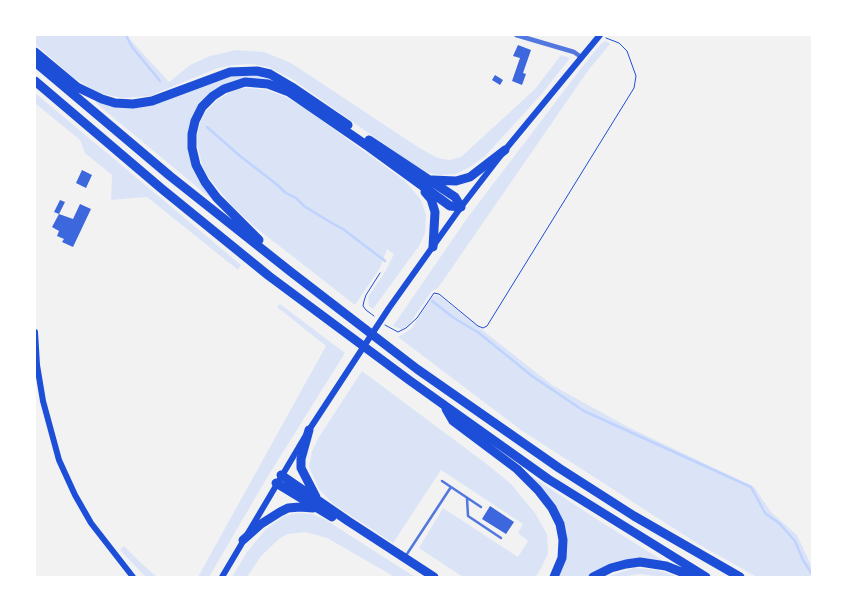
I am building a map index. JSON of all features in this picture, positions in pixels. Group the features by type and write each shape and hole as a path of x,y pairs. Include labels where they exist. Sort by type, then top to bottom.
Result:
{"highway":[{"path":"35,52 77,86 102,99 133,104 152,100 230,72 270,74 292,86 455,197 461,207"},
{"path":"35,62 170,176 417,369 559,468 634,516 740,577"},
{"path":"35,81 162,189 269,276 445,407 548,479 706,577"},
{"path":"291,272 217,198 205,182 196,165 192,141 195,121 202,108 213,96 224,89 245,82 257,82 279,87 321,114 450,206 461,207"},
{"path":"429,180 456,181 470,176 481,170 505,150"},
{"path":"417,182 431,199 435,212 433,247"},
{"path":"445,407 453,421 517,469 538,490 552,508 560,524 563,540 562,558 554,577"},
{"path":"308,430 301,459 302,468 317,500"},
{"path":"279,479 317,500 434,577"},
{"path":"279,479 322,511 425,577"},
{"path":"243,540 270,517 288,508 300,507 322,511"},
{"path":"593,577 611,568 640,562 666,566 694,577"}],"main road":[{"path":"222,577 308,430 389,308 461,207 505,150 601,35"},
{"path":"35,332 37,365 43,401 59,460 75,495 91,523 133,577"}],"street":[{"path":"516,35 574,52 582,57"}],"lane":[{"path":"442,481 481,507"},
{"path":"405,558 451,487"},
{"path":"468,498 468,516 501,538"}],"path":[{"path":"382,322 395,331 403,330 416,318 434,293 439,294 478,326 483,328 487,326 634,88 636,76 626,51 619,43 601,35"},
{"path":"374,316 363,306 380,273"}],"shaded area":[{"path":"35,35 126,35 169,82 190,65 210,56 236,50 264,52 291,63 421,149 438,158 449,160 461,157 535,89 561,55 570,58 540,96 485,156 456,174 440,175 428,173 411,163 292,79 268,67 252,64 233,65 215,69 150,96 123,98 98,93 74,78 35,44"},
{"path":"606,41 610,44 587,72 438,288 432,291 408,326 401,329 393,326 468,217 589,58"},
{"path":"248,74 276,80 291,89 264,79 214,91 188,139 215,202 96,103 96,101 111,106 130,107 219,78"},
{"path":"236,89 267,90 286,97 306,109 405,181 421,200 426,215 425,233 419,246 373,309 369,306 368,297 385,272 394,254 387,249 380,268 355,305 255,227 231,205 206,174 198,148 197,135 200,123 207,110 217,100"},
{"path":"35,93 241,265 238,270 147,197 111,200 112,175 85,153 80,140 35,103"},
{"path":"438,295 552,385 628,427 754,487 771,512 797,535 812,567 812,577 757,577 698,544 521,430 398,337 411,329 433,296"},
{"path":"280,304 345,353 268,476 209,577 198,577 326,346 277,307"},
{"path":"362,371 511,484 535,513 547,534 548,554 538,574 534,577 463,577 419,548 443,508 518,557 528,541 518,533 523,524 441,470 393,543 333,504 319,489 309,467 312,451"},
{"path":"528,474 665,562 655,561 594,573 588,577 557,577 566,542"},
{"path":"297,513 312,514 326,520 415,577 395,577 327,538 306,532 288,534 280,538 261,556 247,577 232,577 247,552 266,529 284,516"},
{"path":"124,546 157,577 146,577 120,550"},
{"path":"634,568 657,570 679,577 640,574 606,577"}],"building":[{"path":"518,45 531,50 523,73 526,74 522,85 512,81 520,58 513,56"},
{"path":"495,75 503,80 500,85 492,80"},
{"path":"82,170 92,175 86,188 76,183"},
{"path":"60,200 65,202 59,214 54,212"},
{"path":"80,204 91,209 73,247 62,242 64,239 57,236 59,231 52,227 59,214 73,219"},
{"path":"490,506 514,522 506,534 482,519"}],"waterway":[{"path":"126,35 132,47 160,81"},
{"path":"207,127 286,193 343,229 385,261"},
{"path":"432,301 454,318 479,333 532,376 584,411 751,487 765,513 780,524 795,541 803,560 812,574"}]}
